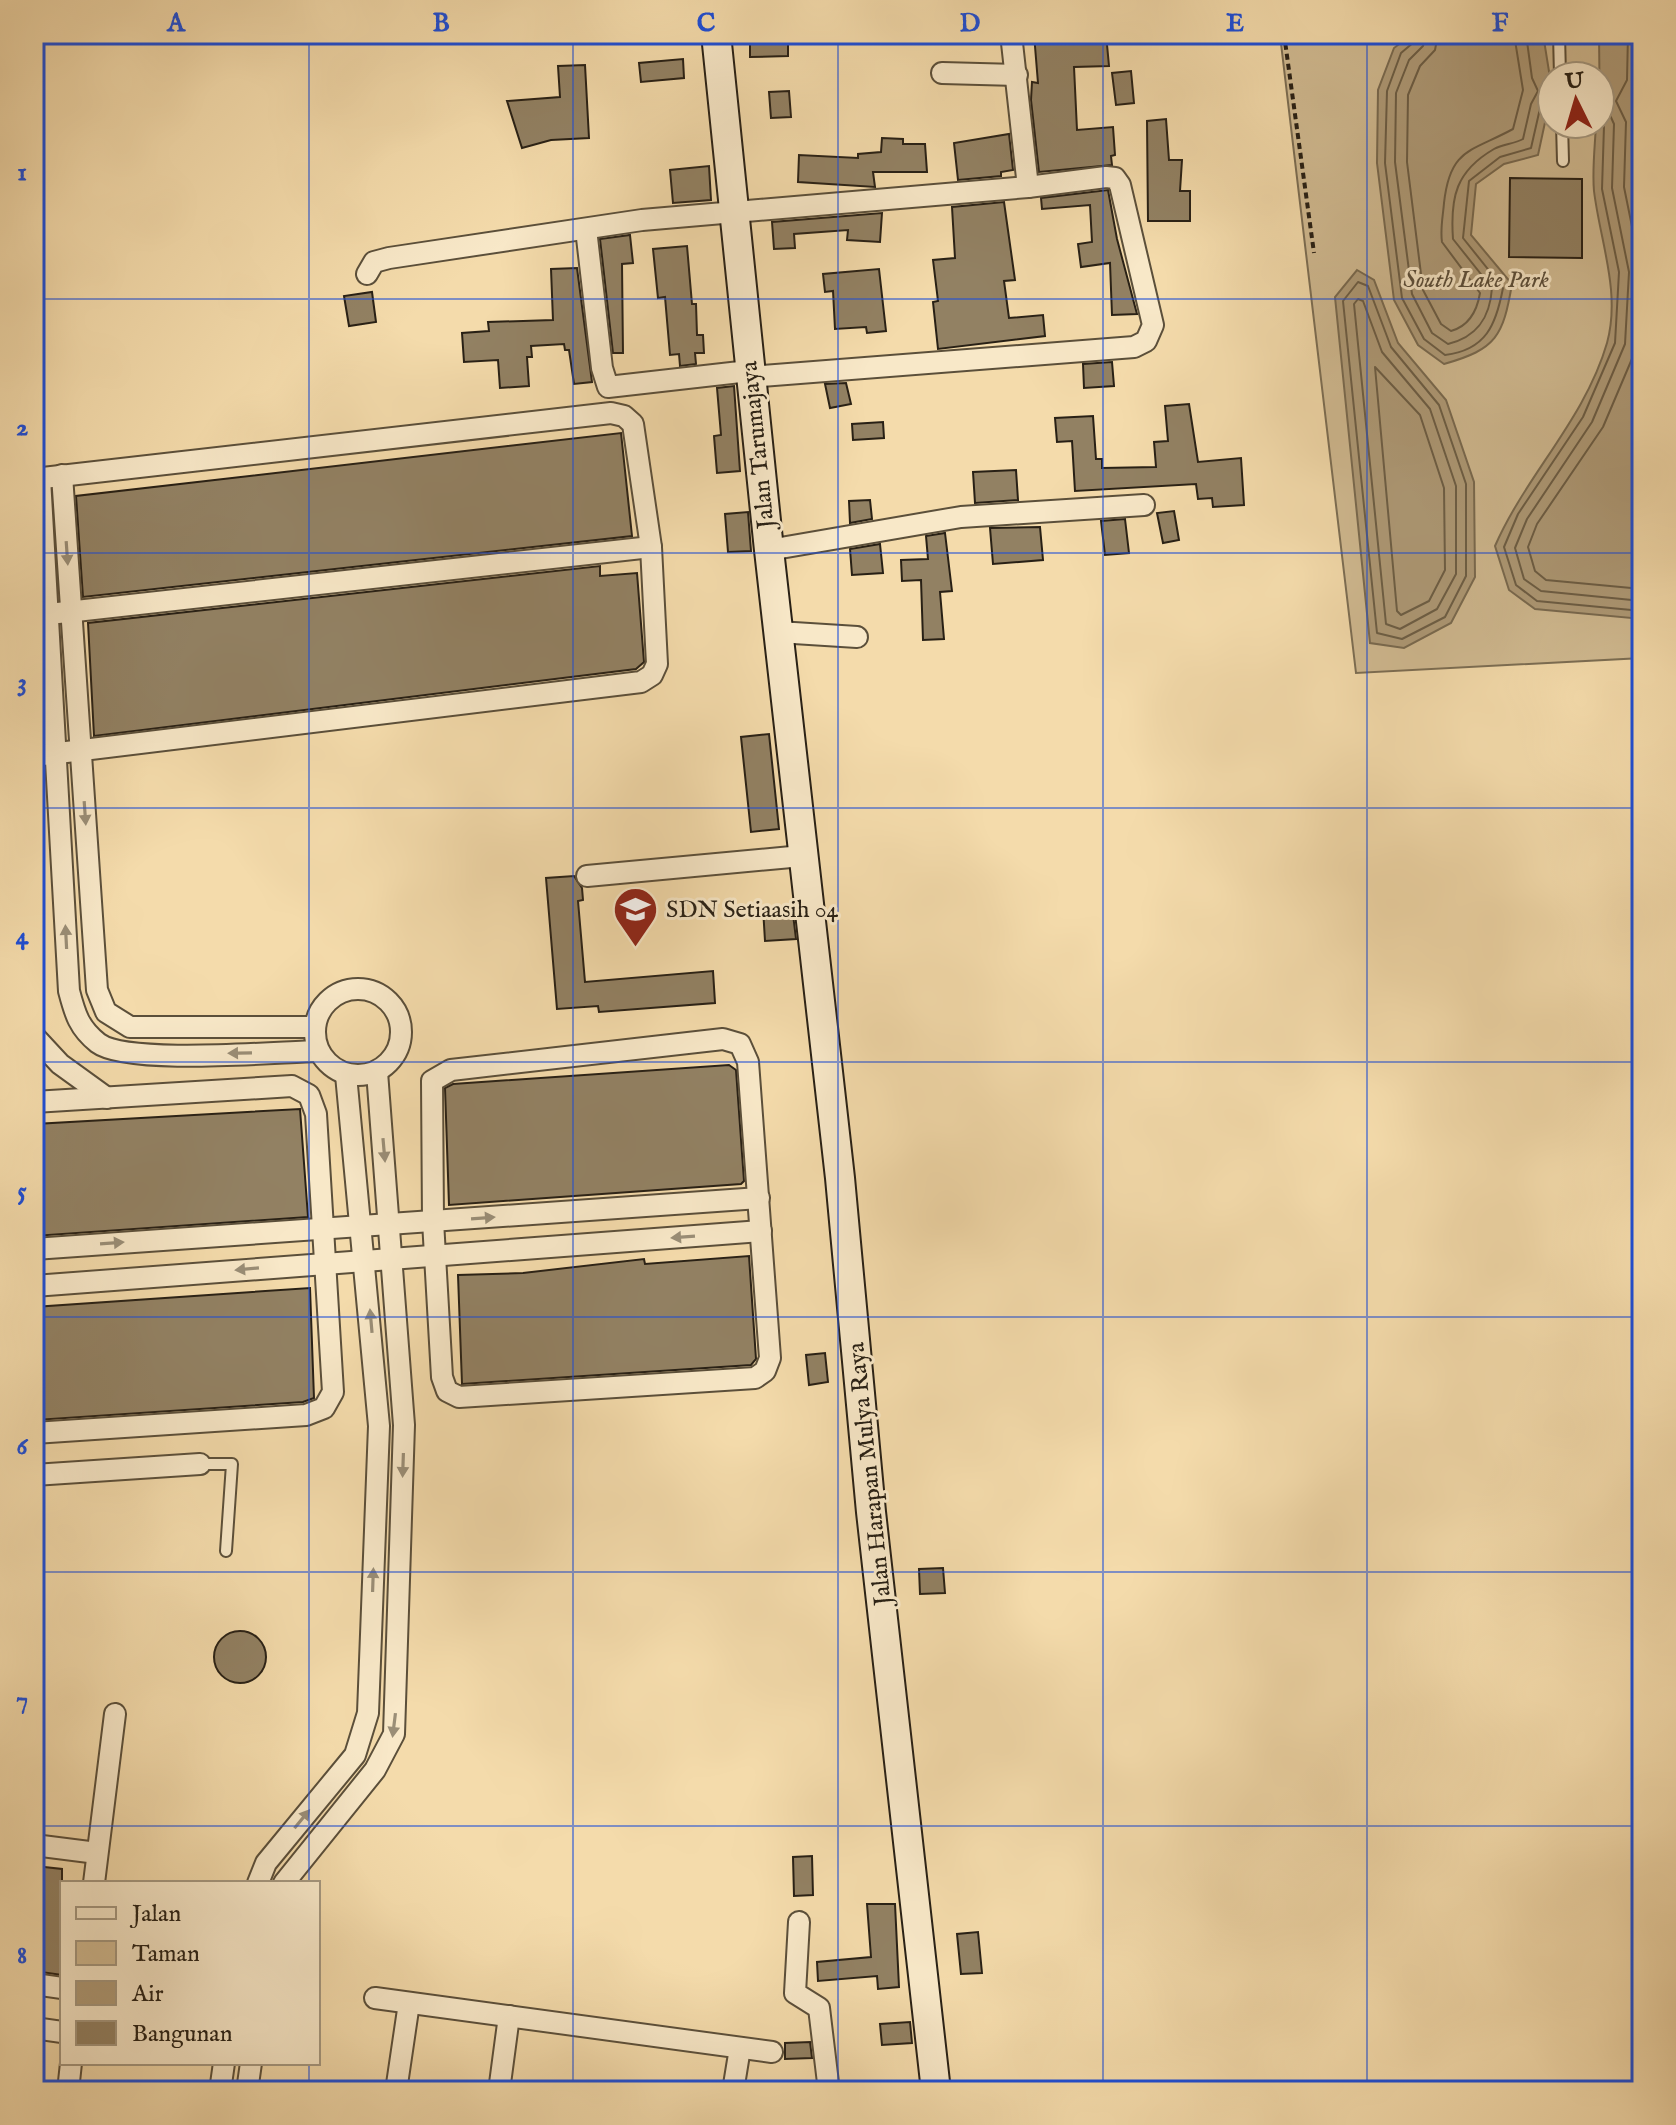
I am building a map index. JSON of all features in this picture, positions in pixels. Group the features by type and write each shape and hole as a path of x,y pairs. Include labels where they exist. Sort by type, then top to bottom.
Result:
{"street":[{"name":"Jalan Tarumajaya","path":"716,34 743,212 773,548 788,633 802,856"},
{"path":"1011,34 1028,187"},
{"path":"942,73 1017,75"},
{"path":"367,274 374,262 389,258 586,229 669,217 1028,187 1106,177 1115,178 1120,185 1153,325 1146,341 1134,347 608,387 602,368 586,229"},
{"path":"34,756 56,754 81,749 641,682 652,675 657,664 651,547 633,424 624,416 611,413 37,478 41,615 56,754 69,991 77,1023 100,1045 134,1055 318,1051"},
{"path":"62,475 97,990 106,1012 130,1027 314,1027"},
{"path":"773,548 961,517 1144,505"},
{"path":"41,615 651,547"},
{"path":"788,633 857,637"},
{"path":"587,876 802,856"},
{"name":"Jalan Harapan Mulya Raya","path":"802,856 840,1178 873,1528 936,2091"},
{"path":"259,1881 266,1863 355,1755 368,1713 379,1426 366,1259 346,1075 318,1051 314,1027 327,1000 355,987 385,996 402,1021 399,1051 377,1072 346,1075"},
{"path":"34,1036 60,1064 107,1098"},
{"path":"723,1039 740,1044 748,1062 759,1198 770,1358 765,1371 755,1378 459,1397 447,1391 442,1377 433,1221 432,1081 451,1070 723,1039"},
{"path":"286,1881 375,1770 394,1734 404,1425 377,1072"},
{"path":"34,1102 292,1086 309,1095 316,1114 333,1392 324,1408 306,1415 34,1433"},
{"path":"34,1249 759,1198"},
{"path":"34,1286 761,1231"},
{"path":"379,1426 404,1425"},
{"path":"34,1475 200,1464"},
{"path":"94,1881 115,1714"},
{"path":"34,1845 97,1853"},
{"path":"799,1922 795,1993 819,2008 829,2091"},
{"path":"34,1984 60,1988"},
{"path":"375,1998 772,2052"},
{"path":"396,2091 409,2003"},
{"path":"499,2091 509,2016"},
{"path":"34,2028 60,2032"},
{"path":"733,2091 740,2048"},
{"path":"68,2091 71,2065"},
{"path":"220,2091 224,2065"},
{"path":"247,2091 251,2065"}],"lane":[{"path":"1559,34 1560,60"},
{"path":"1562,140 1563,161"},
{"path":"200,1464 232,1464 226,1551"}],"path":[{"path":"1284,34 1314,253"}],"green space":[{"name":"South Lake Park","path":"1642,34 1642,658 1356,673 1280,35"}],"water":[{"path":"1412,34 1543,34 1547,60 1536,60 1536,140 1541,140 1538,155 1504,164 1476,184 1471,235 1512,284 1501,328 1486,346 1444,364 1418,345 1394,300 1377,163 1378,90 1394,48"},
{"path":"1599,34 1642,34 1642,619 1535,609 1509,590 1495,546 1522,495 1585,397 1607,343 1611,324 1611,286 1597,210 1593,166 1595,140 1616,140 1616,60 1599,60"},
{"path":"1357,270 1374,280 1398,343 1446,400 1474,482 1475,577 1451,623 1404,648 1370,643 1335,297"}],"building":[{"path":"750,34 788,34 788,56 750,57"},
{"path":"1034,34 1053,34 1053,38 1106,34 1109,66 1074,67 1077,130 1113,127 1115,155 1111,156 1112,165 1039,172 1031,100 1032,82 1038,83"},
{"path":"683,59 684,78 641,82 639,63"},
{"path":"585,65 589,138 551,140 522,148 507,101 560,97 558,66"},
{"path":"1131,71 1134,103 1116,105 1112,73"},
{"path":"789,91 791,117 771,118 769,92"},
{"path":"1166,119 1169,160 1182,160 1180,191 1190,191 1190,221 1148,221 1147,121"},
{"path":"1009,134 1013,170 1001,172 1001,176 958,180 954,143"},
{"path":"882,138 903,139 903,144 925,144 927,172 873,172 875,187 798,182 799,155 858,158 858,154 881,152"},
{"path":"709,166 711,200 673,203 670,170"},
{"path":"1510,178 1582,179 1582,258 1509,257"},
{"path":"1108,190 1137,314 1112,315 1110,263 1081,267 1078,244 1092,242 1090,205 1042,209 1041,198"},
{"path":"1004,202 1015,280 1004,281 1009,318 1043,315 1045,336 938,349 933,302 938,301 933,260 955,258 952,207"},
{"path":"882,213 880,242 847,240 848,230 794,234 795,248 774,249 772,222"},
{"path":"630,235 633,263 622,264 623,353 613,353 600,239"},
{"path":"687,246 692,304 696,304 697,335 703,335 704,353 695,353 696,364 680,366 679,354 670,355 665,297 658,298 653,249"},
{"path":"577,268 592,382 574,384 569,350 565,350 564,344 531,346 532,357 527,357 529,386 500,388 498,360 464,362 462,333 489,331 488,322 553,320 551,269"},
{"path":"879,269 886,331 867,333 866,327 835,329 833,291 825,292 823,274"},
{"path":"372,292 376,322 349,326 344,296"},
{"path":"1112,362 1114,386 1084,388 1083,364"},
{"path":"846,383 851,404 830,408 825,384"},
{"path":"734,386 740,471 717,473 714,436 721,435 717,388"},
{"path":"1189,404 1198,462 1241,458 1244,505 1213,507 1212,498 1198,499 1196,484 1075,491 1072,441 1057,442 1055,418 1093,416 1096,459 1102,459 1102,468 1156,467 1154,442 1168,441 1165,406"},
{"path":"883,422 884,438 853,440 852,424"},
{"path":"621,433 632,536 83,597 76,496"},
{"path":"1016,470 1018,500 975,503 973,472"},
{"path":"870,500 872,519 850,523 849,501"},
{"path":"1174,511 1179,540 1163,543 1157,513"},
{"path":"748,512 751,551 728,552 725,514"},
{"path":"1125,519 1129,553 1105,555 1101,521"},
{"path":"1040,527 1043,560 993,564 990,528"},
{"path":"945,533 952,591 940,592 944,639 923,640 921,580 902,581 901,560 928,559 926,536"},
{"path":"880,544 883,573 852,575 850,549"},
{"path":"600,566 600,576 637,573 644,662 636,669 94,736 88,623"},
{"path":"769,734 779,829 751,832 741,737"},
{"path":"574,876 582,888 583,900 578,901 585,982 713,971 715,1003 599,1012 598,1006 557,1009 546,878"},
{"path":"792,906 796,939 765,941 763,908"},
{"path":"729,1065 736,1070 744,1181 741,1184 449,1205 445,1088 453,1084"},
{"path":"300,1109 308,1217 34,1236 34,1187 40,1186 35,1124"},
{"path":"749,1256 756,1359 751,1365 462,1384 458,1275 523,1273 644,1259 645,1264"},
{"path":"310,1288 314,1398 303,1402 36,1420 34,1307"},
{"path":"825,1353 828,1382 809,1385 806,1355"},
{"path":"943,1568 945,1593 920,1594 919,1569"},
{"path":"240,1631 259,1638 266,1657 259,1676 240,1683 221,1676 214,1657 221,1638"},
{"path":"812,1856 813,1895 794,1896 793,1857"},
{"path":"35,1866 62,1869 60,1975 34,1971"},
{"path":"867,1904 895,1904 899,1987 878,1989 877,1976 818,1981 817,1962 871,1957"},
{"path":"978,1932 982,1973 961,1974 957,1934"},
{"path":"910,2022 912,2043 882,2045 880,2024"},
{"path":"810,2042 812,2058 785,2059 785,2043"}],"place":[{"name":"SDN Setiaasih 04","path":"635,948"}]}
